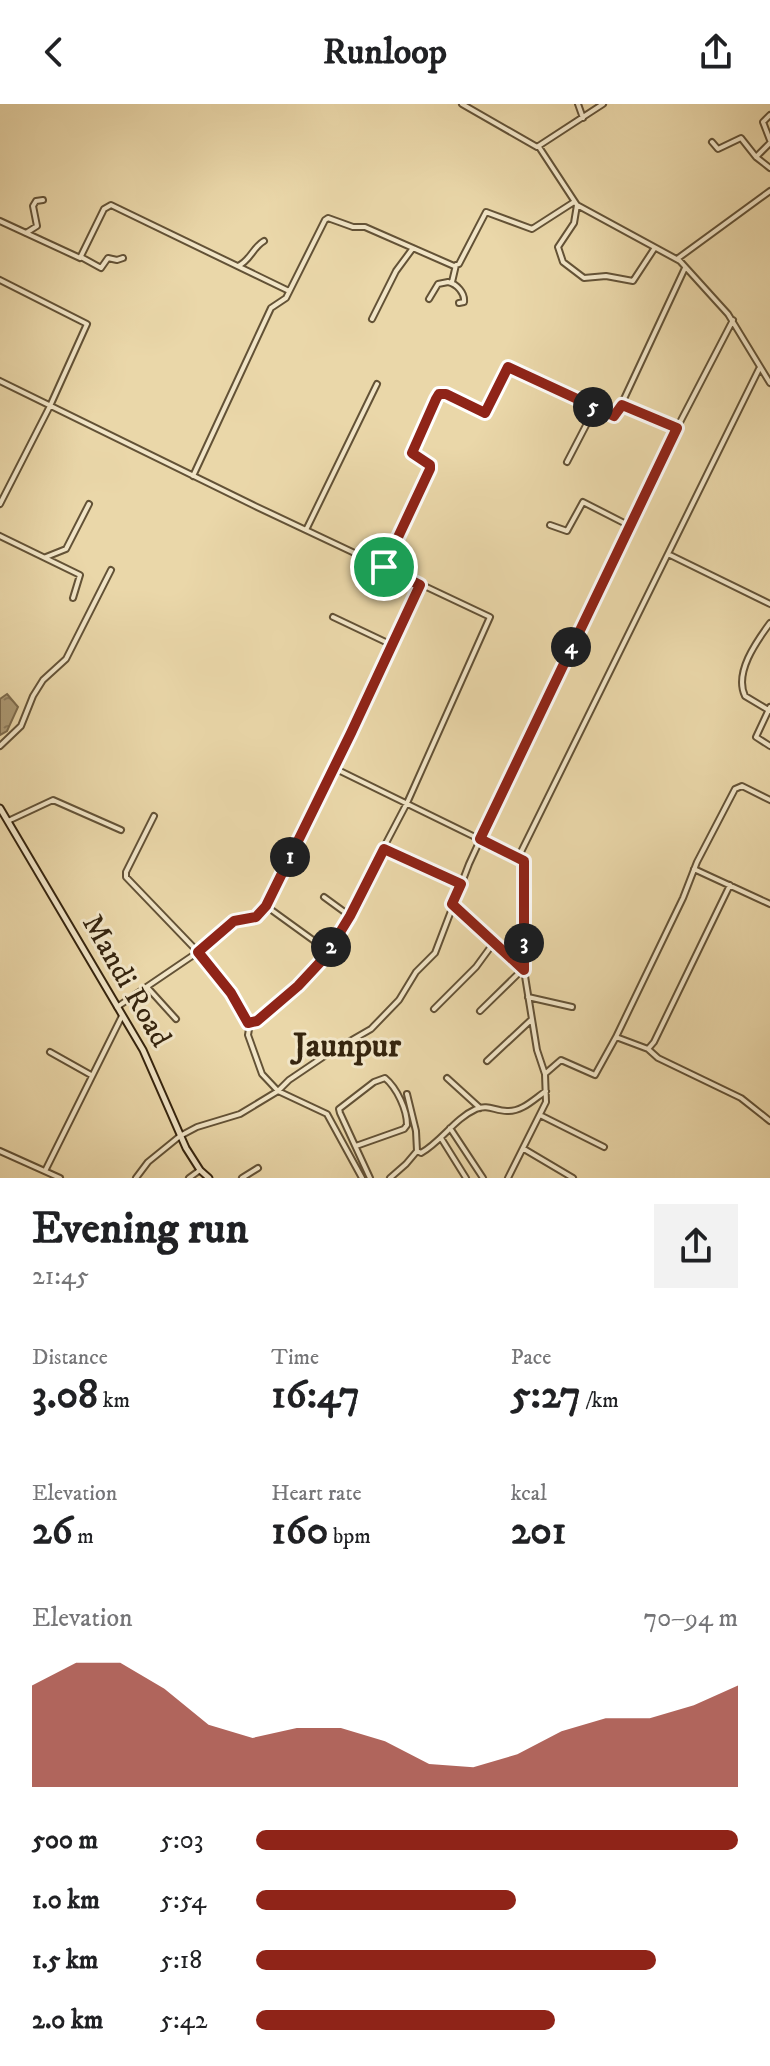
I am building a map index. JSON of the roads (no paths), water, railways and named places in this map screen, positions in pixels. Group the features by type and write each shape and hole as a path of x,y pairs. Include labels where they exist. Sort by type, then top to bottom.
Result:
{"street":[{"path":"462,104 539,147 576,204 677,259 733,320 770,383"},
{"path":"578,104 583,118"},
{"path":"539,147 603,104"},
{"path":"756,157 770,142 763,122 770,115"},
{"path":"712,142 718,149 741,138 756,157 770,168"},
{"path":"677,259 770,191"},
{"path":"26,233 37,226 33,206 36,201 43,200"},
{"path":"576,204 574,223 561,239 558,252 568,267 584,278 606,276 633,281 654,249"},
{"path":"452,282 456,265 486,212 532,229 576,204"},
{"path":"81,257 104,209 109,205 289,291"},
{"path":"193,476 271,308 289,291 326,219 365,227 456,265"},
{"path":"0,221 101,268 108,258 123,258"},
{"path":"236,267 243,264 257,245 264,241"},
{"path":"372,319 392,277 413,248"},
{"path":"384,567 430,469 430,465 412,453 439,394 446,394 485,413 508,367 615,417 685,268"},
{"path":"0,280 86,323 50,406 0,504"},
{"path":"429,299 438,284 452,282 462,295"},
{"path":"136,1178 148,1162 180,1136 197,1127 240,1114 278,1091 326,1055 371,1029 399,1000 416,972 436,951 480,839 677,428 733,320"},
{"path":"518,858 759,369"},
{"path":"0,381 420,585 457,600 491,620 407,803 350,916 315,969 257,1021 250,1023"},
{"path":"306,530 377,384"},
{"path":"622,405 677,428"},
{"path":"567,462 595,408"},
{"path":"550,525 567,531 583,502 630,526"},
{"path":"46,557 66,549 89,504"},
{"path":"0,536 81,576 73,598"},
{"path":"668,554 770,604"},
{"path":"0,746 21,726 43,680 66,659 111,570"},
{"path":"117,1007 198,952 234,921 256,917 266,906 420,585"},
{"path":"333,617 392,645"},
{"path":"770,623 752,652 742,683 745,696 769,709 756,737 770,746"},
{"path":"334,768 524,862 524,969 546,1091 541,1115 508,1178"},
{"path":"545,1074 561,1060 595,1075 737,787 742,786 770,800"},
{"path":"8,821 53,800 121,830"},
{"name":"Mandi Road","path":"0,808 143,1050 180,1136 200,1170 209,1178"},
{"path":"154,816 125,875 198,952 250,1023"},
{"path":"384,849 461,884"},
{"path":"694,869 770,904"},
{"path":"648,1049 730,885"},
{"path":"324,897 350,916"},
{"path":"452,904 524,969"},
{"path":"266,906 329,950"},
{"path":"434,1009 476,967 495,941"},
{"path":"480,1011 524,969"},
{"path":"147,987 176,1019"},
{"path":"528,997 572,1007"},
{"path":"45,1171 122,1016"},
{"path":"487,1061 531,1020"},
{"path":"250,1023 248,1035 257,1066 278,1091 328,1116 362,1178"},
{"path":"616,1037 648,1049 658,1058 741,1098 770,1121"},
{"path":"50,1052 91,1075"},
{"path":"356,1146 404,1129 407,1125 402,1103 392,1084 385,1078 374,1082 339,1109 370,1178"},
{"path":"447,1078 480,1108"},
{"path":"417,1151 421,1153 462,1117 480,1108 488,1106 515,1111 546,1091"},
{"path":"390,1178 417,1151 416,1131 407,1094"},
{"path":"541,1115 604,1147"},
{"path":"450,1128 483,1178"},
{"path":"441,1138 466,1178"},
{"path":"523,1149 573,1178"},
{"path":"0,1151 60,1178"},
{"path":"242,1178 258,1168"},
{"path":"189,1178 200,1170"}],"water":[{"path":"7,694 18,707 7,731 0,735 0,699"}],"district":[{"name":"Jaunpur","path":"347,1046"}]}
